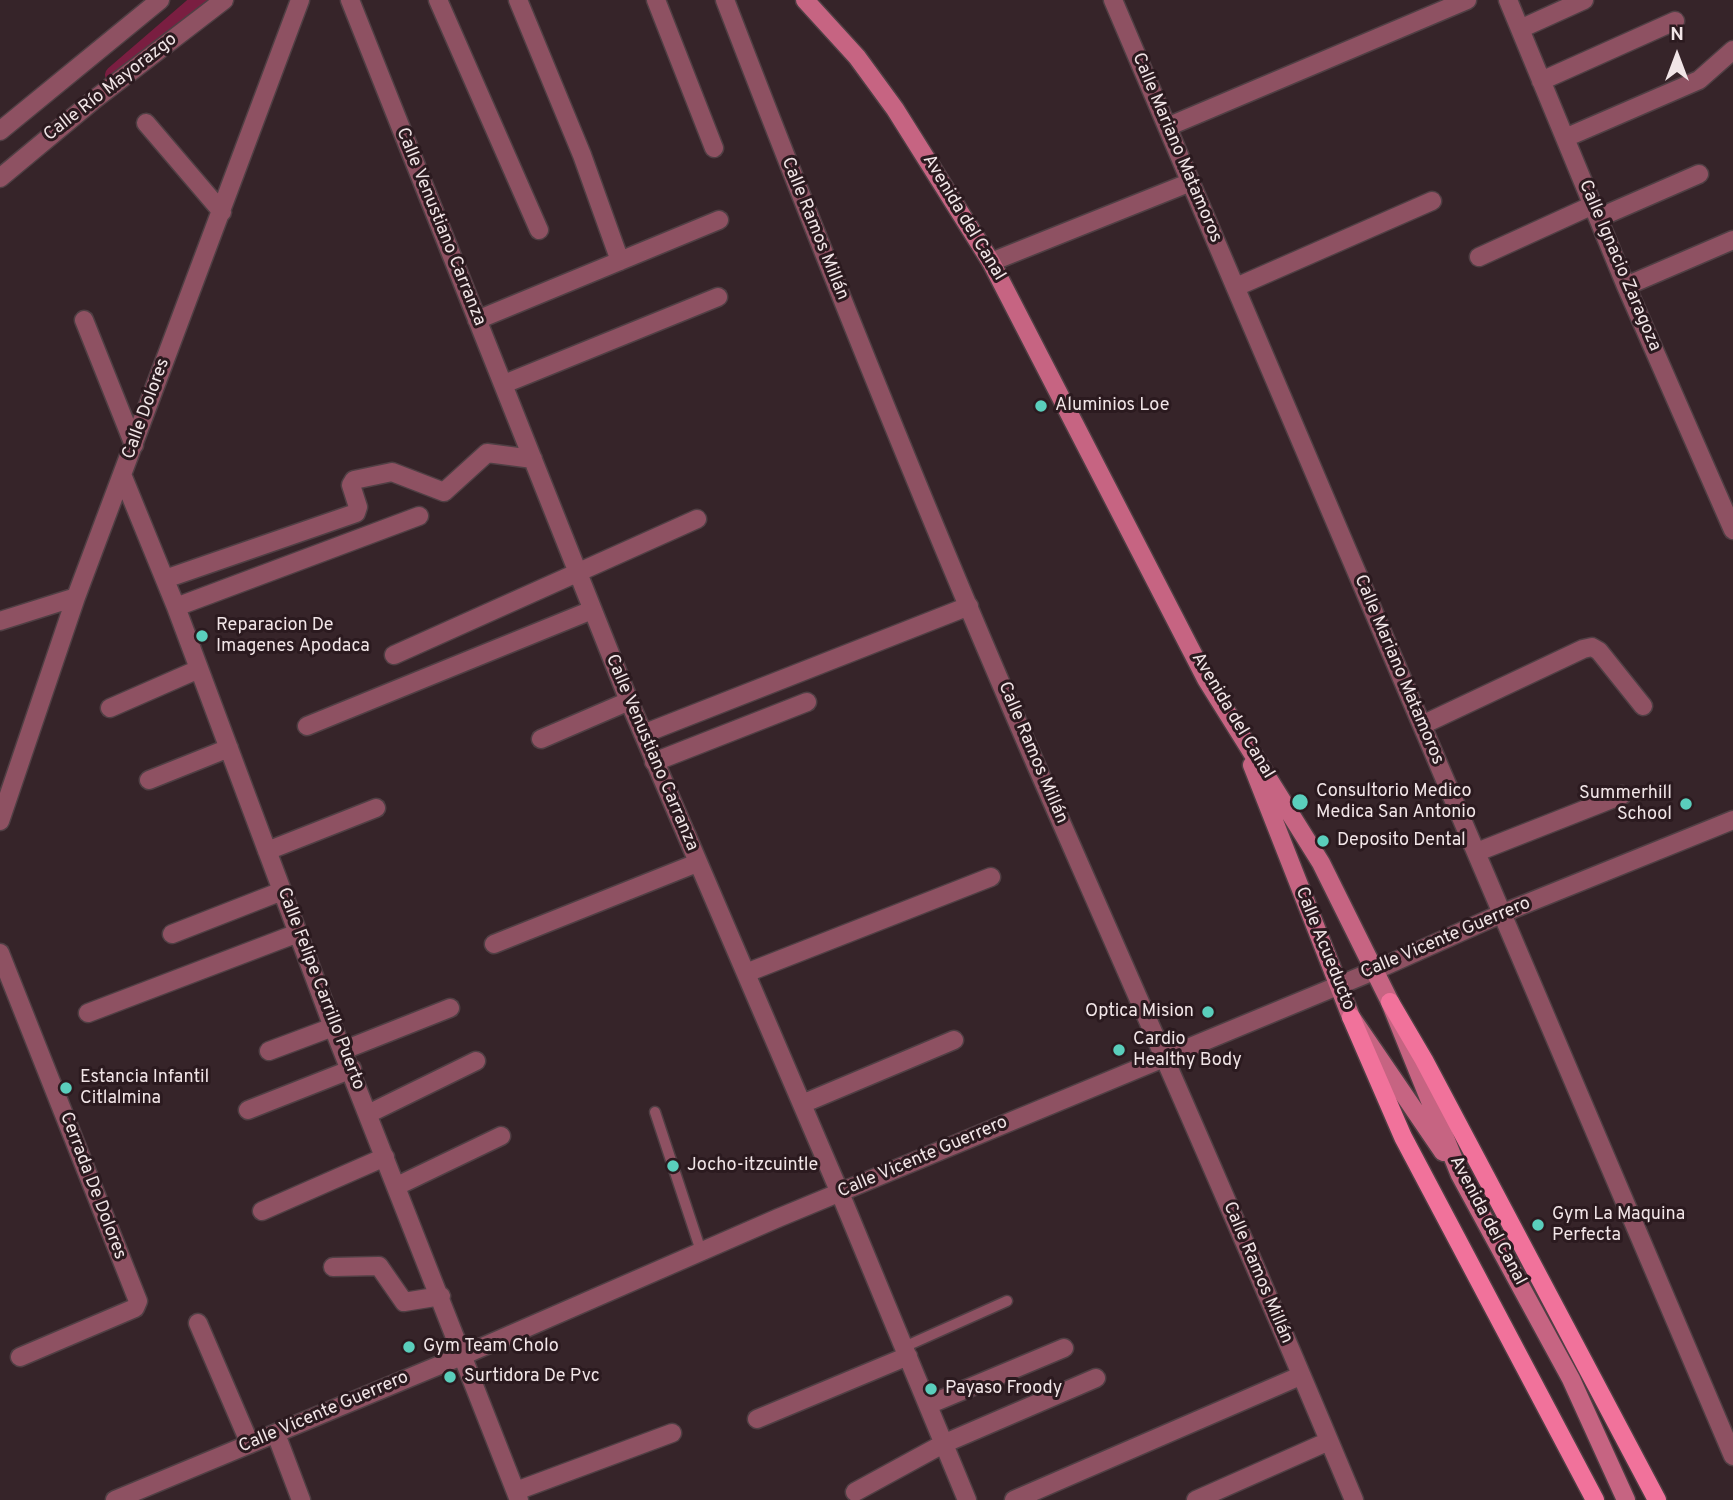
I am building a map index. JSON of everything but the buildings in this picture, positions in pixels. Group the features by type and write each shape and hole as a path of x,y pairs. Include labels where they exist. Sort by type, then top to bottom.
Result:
{"main road":[{"name":"Avenida del Canal","path":"805,0 857,57 895,109 991,262 1206,679 1321,863 1376,970 1461,1178 1571,1379 1626,1500"},
{"name":"Calle Acueducto","path":"1243,742 1351,1017 1461,1178"},
{"path":"1390,1002 1424,1060 1657,1500"},
{"path":"1351,1017 1403,1137 1595,1500"}],"street":[{"name":"Calle Río Mayorazgo","path":"0,131 160,0"},
{"name":"Calle Río Mayorazgo","path":"0,178 94,99 223,0"},
{"name":"Calle Dolores","path":"0,821 76,597 300,0"},
{"name":"Calle Venustiano Carranza","path":"350,0 654,762 840,1193 967,1500"},
{"path":"438,0 538,230"},
{"path":"518,0 582,155 620,261"},
{"path":"656,0 714,148"},
{"name":"Calle Ramos Millán","path":"725,0 822,251 969,606 1166,1056 1354,1500"},
{"name":"Calle Mariano Matamoros","path":"1113,0 1733,1455"},
{"path":"1167,127 1468,0"},
{"name":"Calle Ignacio Zaragoza","path":"1508,0 1626,286 1733,530"},
{"path":"1520,29 1584,0"},
{"path":"1542,81 1675,21"},
{"path":"1565,138 1699,80 1733,50"},
{"path":"146,123 222,212"},
{"path":"1479,257 1699,174"},
{"path":"991,262 1191,182"},
{"path":"1236,287 1432,201"},
{"path":"477,320 719,220"},
{"path":"1626,286 1733,240"},
{"path":"504,384 718,297"},
{"path":"84,320 134,445"},
{"path":"165,579 356,513 358,507 351,485 354,480 392,472 444,492 450,490 487,453 533,458"},
{"name":"Calle Felipe Carrillo Puerto","path":"122,477 176,607 333,1027 352,1069 517,1495"},
{"path":"176,607 419,516"},
{"path":"394,654 578,575 696,519"},
{"path":"0,621 76,597"},
{"path":"643,734 969,606"},
{"path":"307,726 592,610"},
{"path":"1422,725 1592,647 1599,651 1643,706"},
{"path":"110,708 199,669"},
{"path":"541,738 629,701"},
{"path":"654,762 807,702"},
{"path":"149,780 229,748"},
{"path":"1477,852 1622,795"},
{"path":"267,851 376,808"},
{"name":"Calle Vicente Guerrero","path":"115,1500 464,1355 701,1251 1376,970 1503,913 1733,820"},
{"path":"494,944 697,863"},
{"path":"746,973 991,877"},
{"path":"172,934 282,891"},
{"path":"88,1013 298,933"},
{"name":"Cerrada De Dolores","path":"0,953 138,1301 135,1308 20,1357"},
{"path":"344,1050 450,1008"},
{"path":"269,1051 333,1027"},
{"path":"802,1104 954,1040"},
{"path":"368,1114 476,1061"},
{"path":"248,1110 352,1069"},
{"path":"397,1186 501,1136"},
{"path":"262,1211 385,1157"},
{"path":"333,1267 379,1266 405,1302 441,1296"},
{"path":"198,1323 250,1444"},
{"path":"928,1405 1064,1348"},
{"path":"757,1419 906,1351"},
{"path":"1014,1500 1300,1376"},
{"path":"855,1492 943,1444 1097,1378"},
{"path":"517,1495 672,1433"},
{"path":"276,1434 301,1500"},
{"path":"1196,1500 1329,1441"}],"lane":[{"path":"655,1112 701,1251"},
{"path":"906,1351 1007,1301"}],"waterway":[{"path":"114,75 201,0"}],"place":[{"name":"Aluminios Loe","path":"1041,406"},
{"name":"Reparacion De Imagenes Apodaca","path":"202,636"},
{"name":"Consultorio Medico Medica San Antonio","path":"1300,802"},
{"name":"Summerhill School","path":"1686,804"},
{"name":"Deposito Dental","path":"1323,841"},
{"name":"Optica Mision","path":"1208,1012"},
{"name":"Cardio Healthy Body","path":"1119,1050"},
{"name":"Estancia Infantil Citlalmina","path":"66,1088"},
{"name":"Jocho-itzcuintle","path":"673,1166"},
{"name":"Gym La Maquina Perfecta","path":"1538,1225"},
{"name":"Gym Team Cholo","path":"409,1347"},
{"name":"Surtidora De Pvc","path":"450,1377"},
{"name":"Payaso Froody","path":"931,1389"}]}
